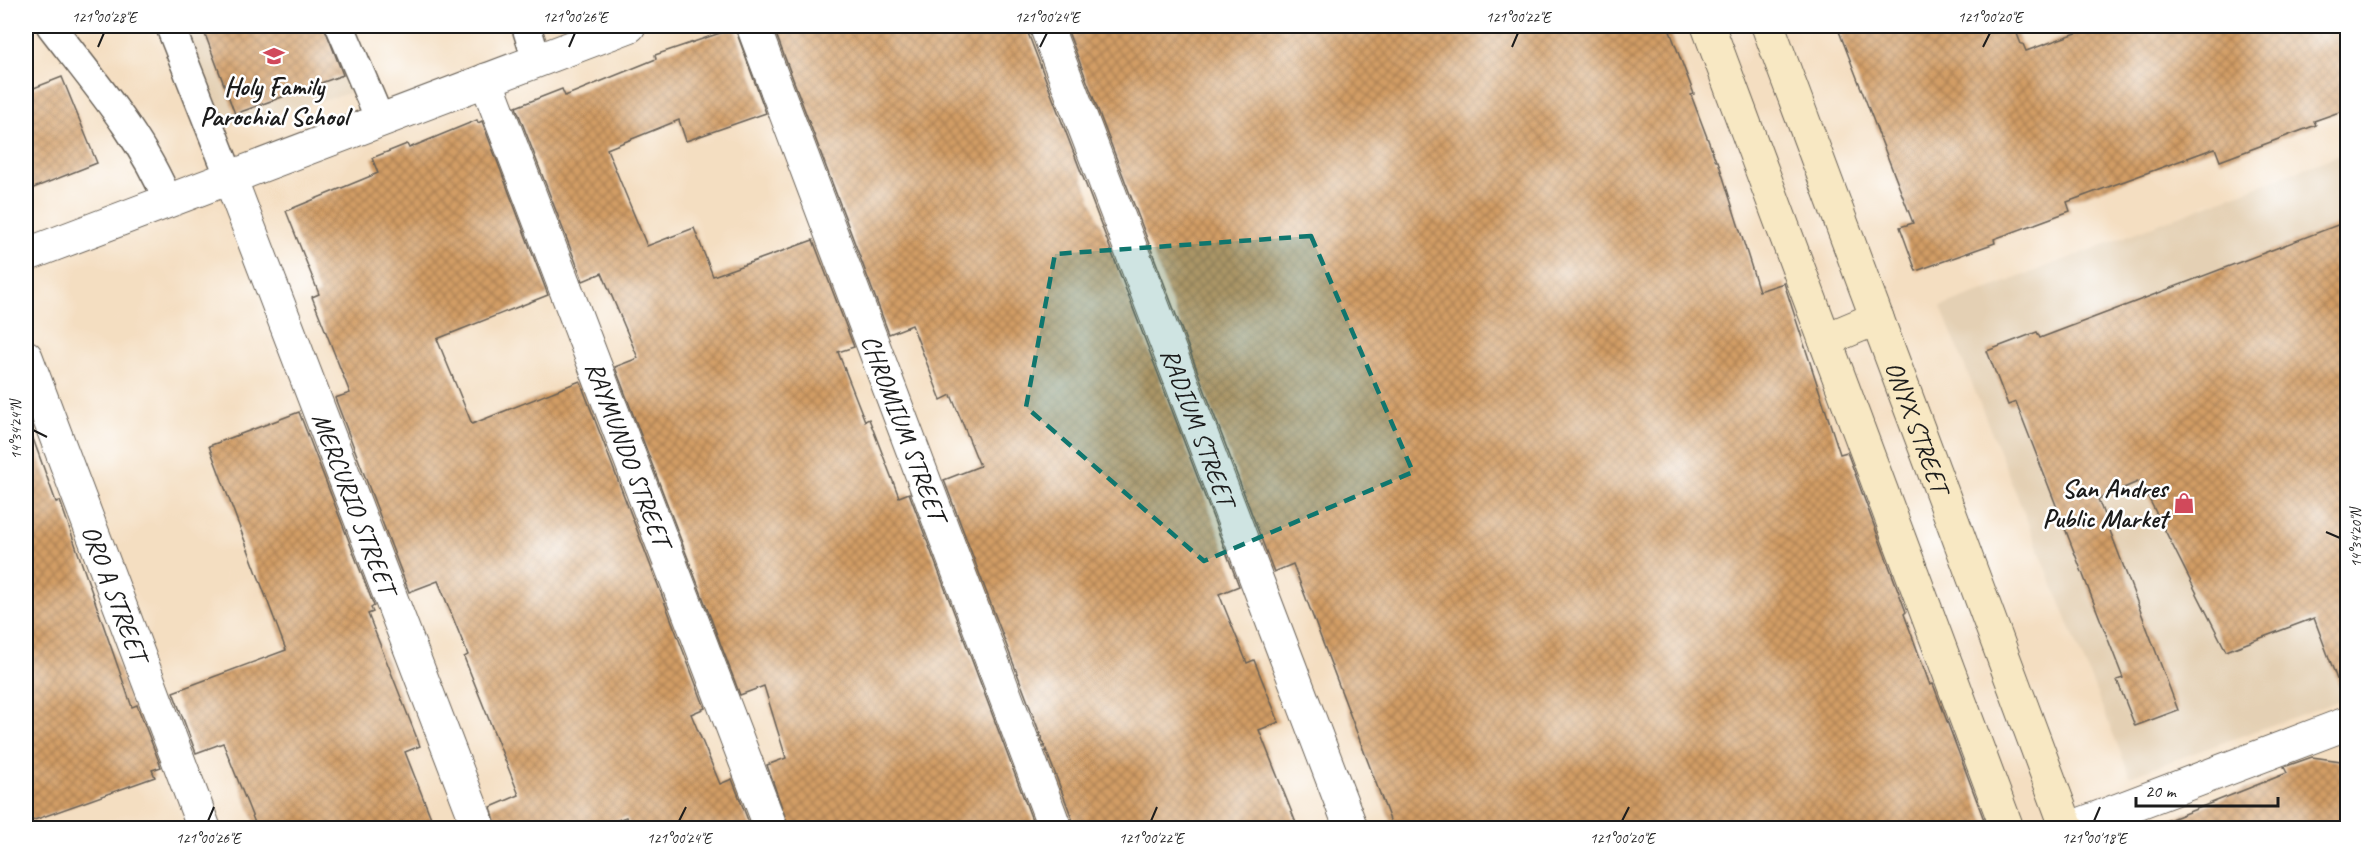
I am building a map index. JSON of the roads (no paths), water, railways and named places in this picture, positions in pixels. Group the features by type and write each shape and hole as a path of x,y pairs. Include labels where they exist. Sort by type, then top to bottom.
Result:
{"main road":[{"path":"1708,26 2007,828"},
{"name":"ONYX STREET","path":"1768,26 2069,828"},
{"path":"1825,340 1877,318"}],"street":[{"path":"26,255 629,26"},
{"name":"CHROMIUM STREET","path":"753,26 1055,828"},
{"name":"RADIUM STREET","path":"1046,26 1351,828"},
{"name":"RAYMUNDO STREET","path":"486,80 771,828"},
{"name":"MERCURIO STREET","path":"230,178 480,828"},
{"name":"ORO A STREET","path":"26,357 204,828"},
{"path":"2069,828 2348,723"}],"lane":[{"path":"51,26 99,89 155,170 168,201"},
{"path":"170,26 217,140 230,178"},
{"path":"340,26 380,120"},
{"path":"526,26 537,61"}],"place":[{"name":"Holy Family Parochial School","path":"274,56"},
{"name":"San Andres Public Market","path":"2184,503"}]}
